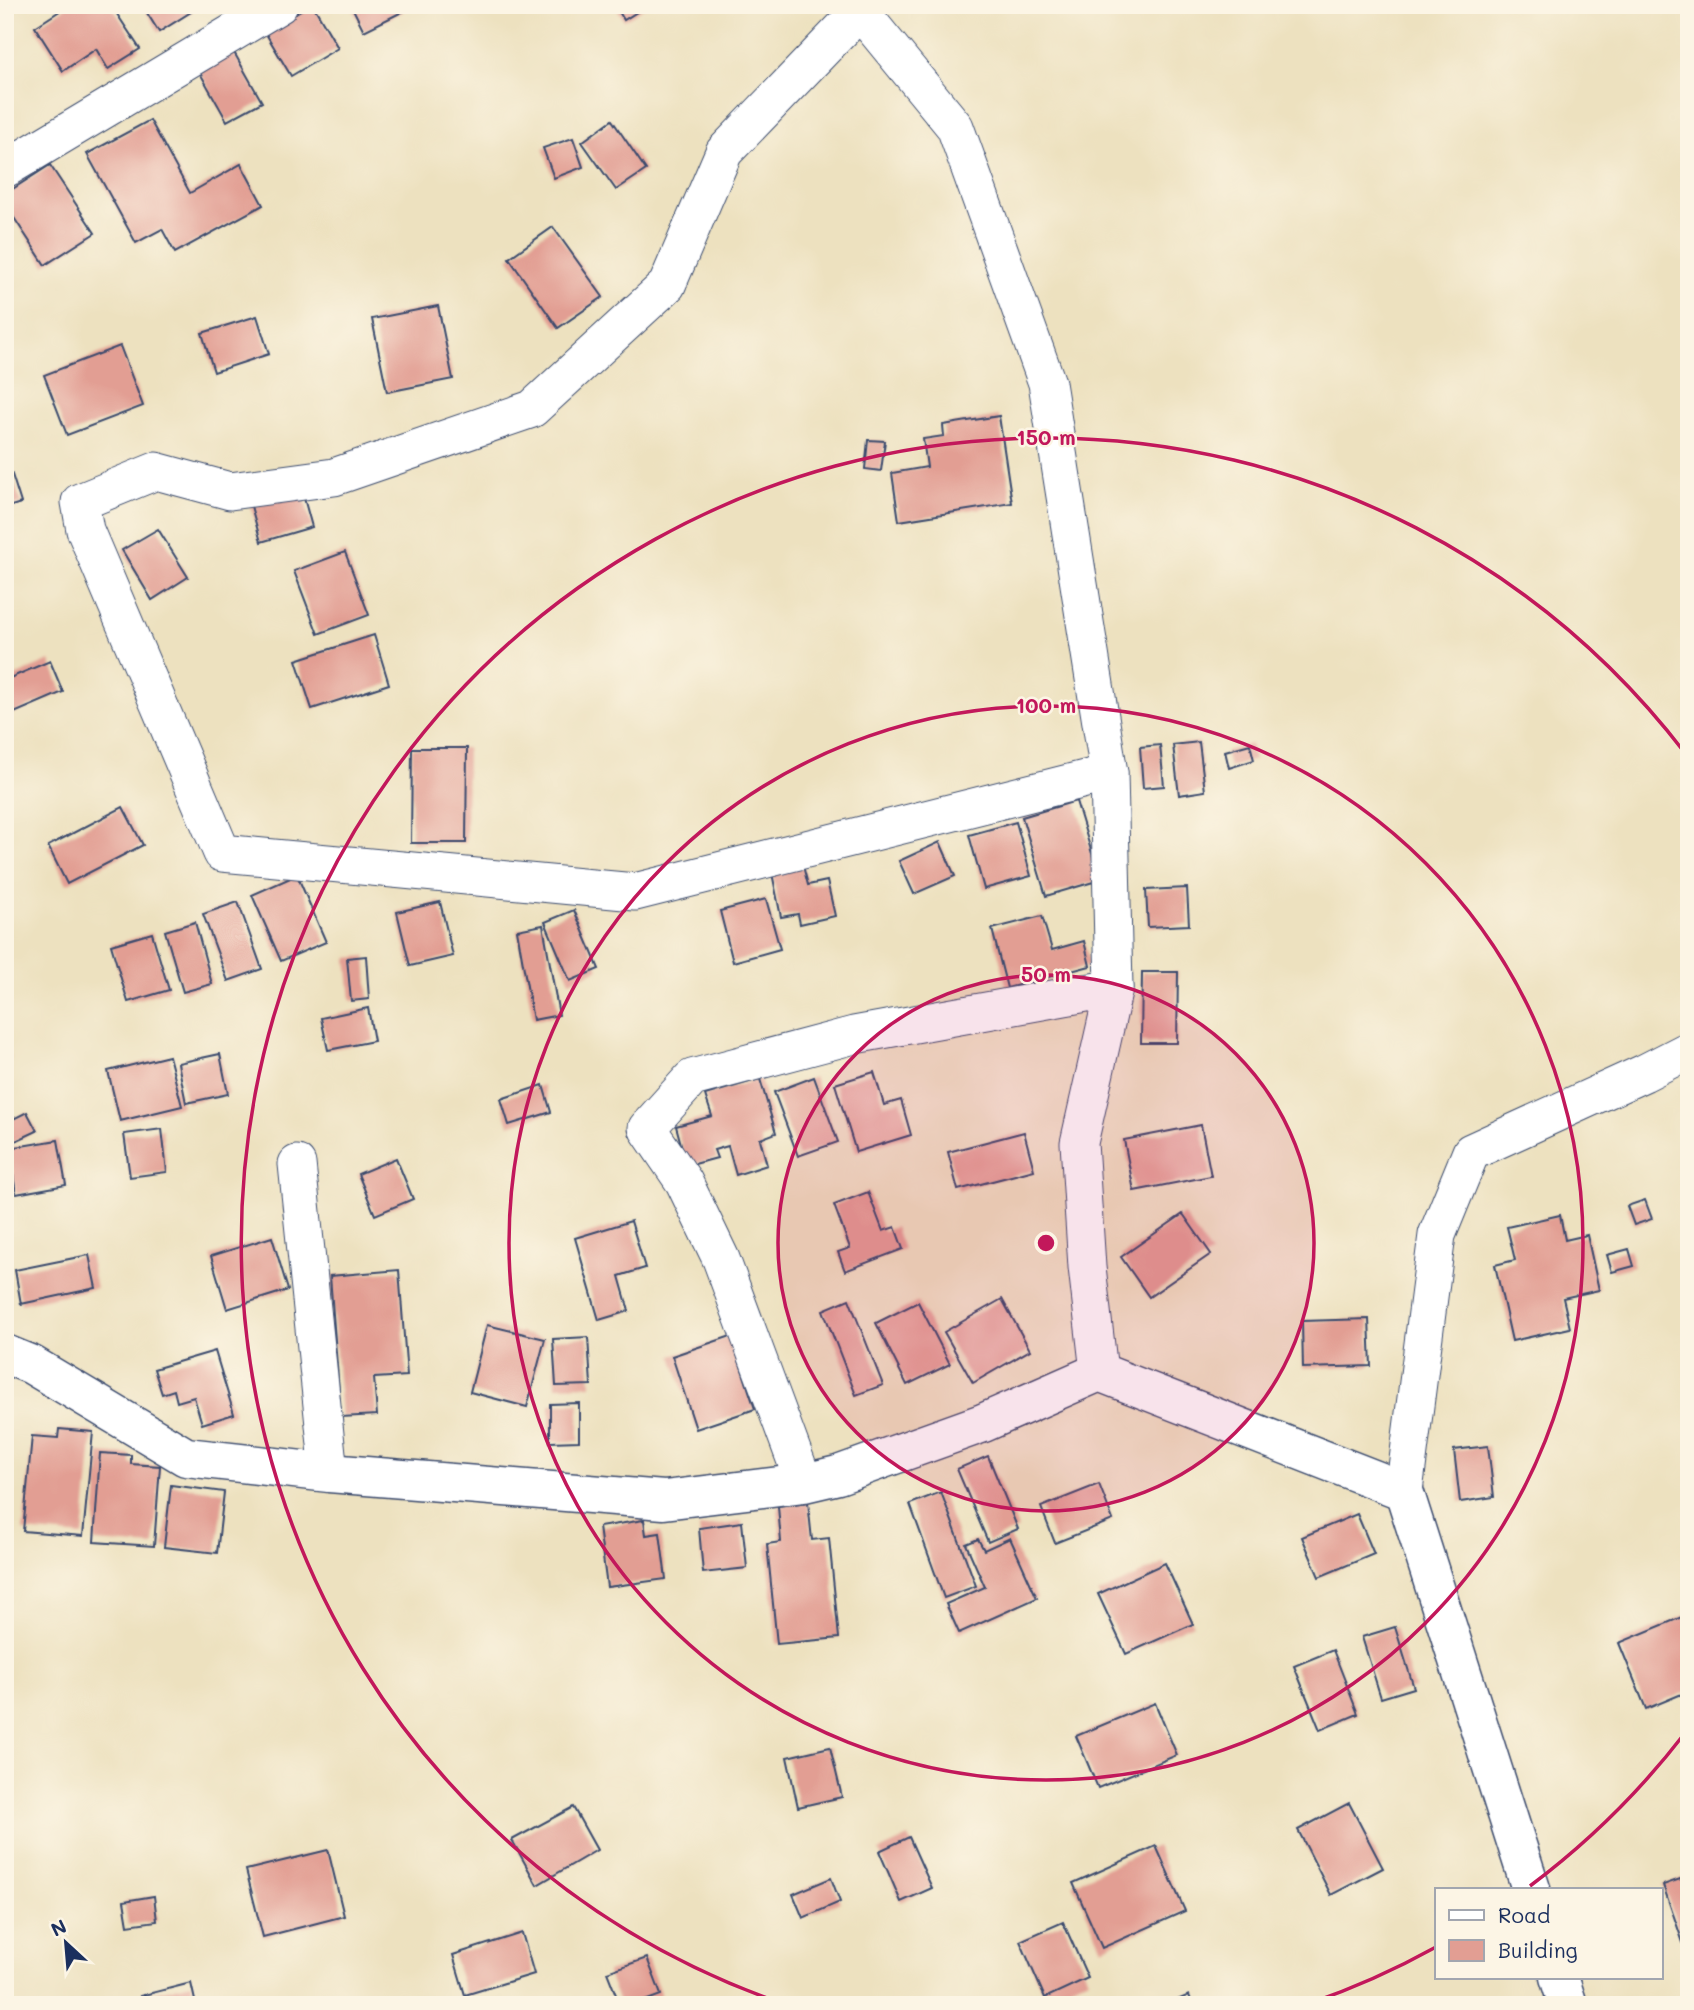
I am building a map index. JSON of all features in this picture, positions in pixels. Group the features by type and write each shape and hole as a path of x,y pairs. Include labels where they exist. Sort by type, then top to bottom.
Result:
{"street":[{"path":"5,169 279,5"},
{"path":"1099,1372 1087,1267 1079,1143 1114,988 1109,773 1047,383 955,127 857,8 724,152 667,285 532,409 334,477 230,491 156,471 80,502 85,530 222,853 635,892 1109,773"},
{"path":"804,1483 721,1259 684,1182 647,1128 692,1077 854,1035 1114,988"},
{"path":"1531,1888 1404,1491 1437,1235 1471,1152 1689,1050"},
{"path":"297,1164 329,1473"},
{"path":"5,1354 32,1366 186,1457 329,1473 664,1500 804,1483 838,1475 983,1423 1099,1372 1404,1491"},
{"path":"1560,1979 1568,2005"}],"building":[{"path":"69,5 111,5 140,49 108,69 96,49 63,71 35,27"},
{"path":"142,5 202,5 159,32"},
{"path":"313,5 338,48 291,76 265,32"},
{"path":"351,5 401,5 404,11 364,31"},
{"path":"615,5 648,5 624,20"},
{"path":"231,47 262,102 227,121 196,66"},
{"path":"150,120 190,193 241,164 263,205 175,253 162,229 136,243 87,154"},
{"path":"612,120 646,170 616,190 582,142"},
{"path":"573,138 583,167 554,178 543,148"},
{"path":"50,165 95,233 45,265 5,204 5,194"},
{"path":"553,227 603,297 558,328 509,258"},
{"path":"438,306 453,379 387,392 372,319"},
{"path":"257,316 269,354 214,372 202,333"},
{"path":"120,346 143,406 67,435 44,375"},
{"path":"999,416 1012,503 899,521 892,473 927,467 923,439 944,436 943,425"},
{"path":"868,440 885,441 881,471 865,469"},
{"path":"8,462 21,503 5,508 5,463"},
{"path":"302,491 312,527 261,542 251,506"},
{"path":"158,529 188,577 152,600 122,550"},
{"path":"345,552 369,615 318,634 294,571"},
{"path":"374,635 389,684 312,709 296,660"},
{"path":"50,661 63,692 5,717 5,680"},
{"path":"1199,742 1205,791 1179,795 1173,745"},
{"path":"1250,744 1254,760 1229,768 1225,751"},
{"path":"1160,745 1164,786 1143,788 1140,747"},
{"path":"412,748 467,748 466,843 411,843"},
{"path":"1076,801 1100,880 1046,896 1022,817"},
{"path":"123,807 143,845 67,884 48,846"},
{"path":"1016,822 1031,876 984,889 969,835"},
{"path":"940,842 955,876 914,894 899,861"},
{"path":"803,866 808,885 827,881 835,916 800,924 798,914 781,917 772,873"},
{"path":"297,875 326,942 281,961 252,895"},
{"path":"1187,888 1189,925 1148,927 1146,890"},
{"path":"766,899 780,949 733,962 720,911"},
{"path":"238,902 262,969 228,981 203,914"},
{"path":"440,902 453,956 410,966 397,912"},
{"path":"574,910 599,969 570,981 545,922"},
{"path":"1042,916 1052,950 1084,941 1090,966 1007,988 992,929"},
{"path":"195,922 212,984 183,992 165,931"},
{"path":"543,925 559,1015 533,1020 517,930"},
{"path":"152,933 169,990 128,1002 111,945"},
{"path":"366,956 369,999 351,1001 347,958"},
{"path":"1142,972 1178,972 1177,1043 1141,1043"},
{"path":"368,1008 374,1041 328,1050 321,1018"},
{"path":"5,1036 11,1059 5,1060"},
{"path":"220,1054 228,1094 186,1103 178,1063"},
{"path":"169,1056 182,1106 120,1121 108,1071"},
{"path":"874,1072 884,1105 901,1100 911,1135 856,1152 835,1084"},
{"path":"814,1077 838,1142 798,1156 774,1092"},
{"path":"760,1079 776,1133 760,1139 767,1165 736,1175 728,1146 714,1150 717,1158 687,1166 676,1126 712,1116 705,1095"},
{"path":"543,1085 551,1112 509,1125 501,1099"},
{"path":"27,1112 37,1131 5,1146 5,1123"},
{"path":"1201,1125 1211,1176 1134,1191 1124,1140"},
{"path":"162,1129 167,1172 130,1177 124,1134"},
{"path":"1024,1132 1034,1170 958,1190 948,1152"},
{"path":"58,1140 66,1185 16,1194 9,1148"},
{"path":"396,1158 413,1199 375,1215 358,1174"},
{"path":"868,1192 883,1231 895,1227 903,1249 845,1271 838,1252 850,1248 834,1205"},
{"path":"1645,1200 1652,1219 1634,1225 1627,1206"},
{"path":"1183,1214 1211,1254 1149,1297 1121,1257"},
{"path":"1560,1215 1565,1240 1587,1235 1599,1290 1563,1298 1570,1328 1512,1341 1495,1265 1515,1260 1507,1227"},
{"path":"631,1221 645,1268 619,1276 629,1311 599,1320 575,1238"},
{"path":"272,1237 288,1290 227,1309 211,1256"},
{"path":"1629,1249 1634,1266 1612,1272 1607,1255"},
{"path":"89,1255 96,1288 21,1304 15,1270"},
{"path":"399,1270 407,1376 374,1378 377,1415 341,1417 330,1276"},
{"path":"849,1299 883,1385 856,1395 823,1310"},
{"path":"1002,1299 1030,1350 973,1383 944,1332"},
{"path":"918,1302 950,1364 907,1385 876,1323"},
{"path":"1369,1319 1371,1366 1303,1368 1302,1321"},
{"path":"487,1325 545,1339 527,1407 470,1392"},
{"path":"731,1336 755,1409 696,1429 672,1356"},
{"path":"588,1337 591,1385 556,1386 553,1339"},
{"path":"215,1351 234,1414 202,1424 194,1397 177,1402 174,1390 162,1394 154,1369"},
{"path":"579,1403 579,1441 550,1442 550,1404"},
{"path":"59,1429 93,1432 83,1536 23,1531 32,1436 58,1438"},
{"path":"1488,1446 1494,1497 1460,1502 1454,1450"},
{"path":"100,1453 131,1455 131,1464 160,1466 154,1546 94,1542"},
{"path":"988,1456 1018,1529 988,1542 957,1469"},
{"path":"1099,1484 1113,1520 1055,1543 1041,1507"},
{"path":"171,1485 224,1492 217,1553 164,1547"},
{"path":"941,1492 976,1586 944,1598 910,1504"},
{"path":"808,1502 812,1540 829,1538 839,1638 777,1644 767,1544 781,1542 778,1506"},
{"path":"1357,1514 1374,1554 1319,1577 1302,1537"},
{"path":"644,1520 646,1535 660,1533 666,1579 607,1587 599,1527"},
{"path":"742,1522 747,1568 703,1573 699,1528"},
{"path":"1010,1538 1037,1598 959,1633 946,1604 985,1587 966,1544 978,1539 984,1550"},
{"path":"1165,1563 1193,1624 1126,1654 1098,1594"},
{"path":"1689,1614 1689,1691 1646,1709 1619,1643"},
{"path":"1395,1627 1414,1688 1381,1698 1362,1637"},
{"path":"1333,1650 1358,1714 1320,1730 1294,1666"},
{"path":"1155,1703 1177,1755 1098,1788 1076,1736"},
{"path":"830,1747 842,1797 798,1807 787,1757"},
{"path":"1349,1803 1383,1868 1331,1895 1298,1830"},
{"path":"573,1807 597,1850 537,1885 512,1840"},
{"path":"909,1837 932,1888 901,1902 879,1851"},
{"path":"1156,1846 1185,1911 1102,1948 1073,1883"},
{"path":"328,1850 344,1916 263,1937 246,1870"},
{"path":"1689,1876 1689,1957 1688,1957 1663,1885"},
{"path":"831,1878 840,1902 803,1918 793,1894"},
{"path":"154,1896 157,1921 128,1925 124,1901"},
{"path":"1063,1922 1088,1978 1045,1998 1020,1941"},
{"path":"522,1933 534,1974 465,1995 453,1955"},
{"path":"647,1958 661,1995 634,2005 620,2005 607,1972"},
{"path":"191,1983 196,2005 142,2005 140,1996"},
{"path":"1189,1995 1193,2005 1166,2005"}]}
